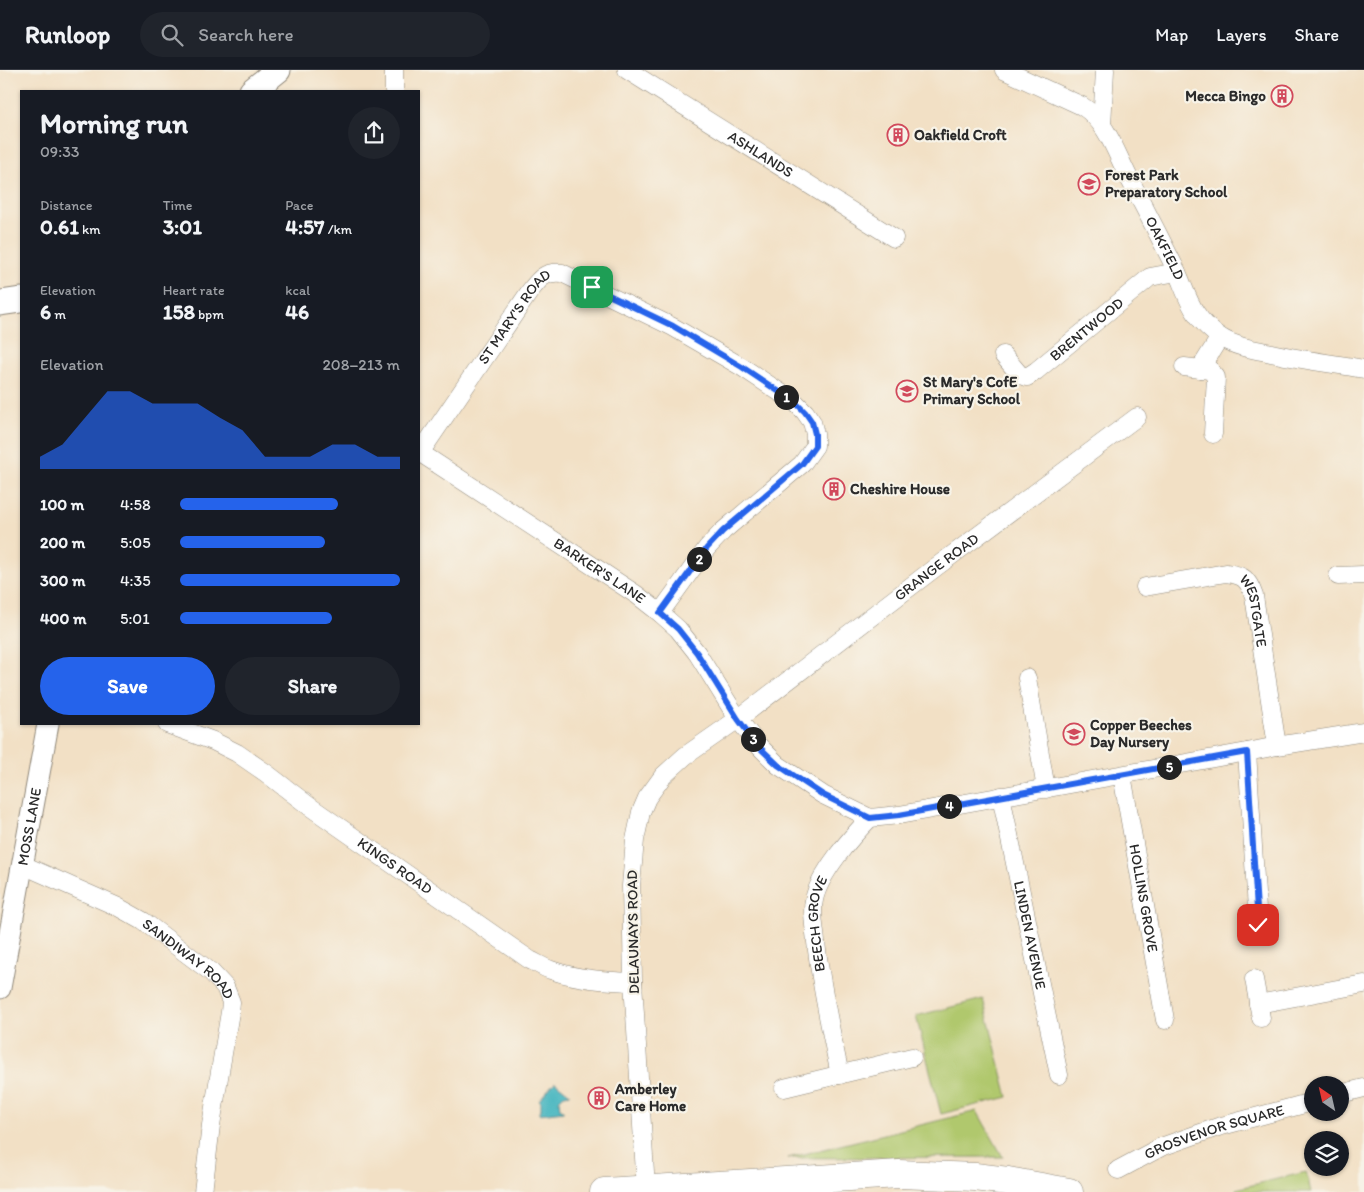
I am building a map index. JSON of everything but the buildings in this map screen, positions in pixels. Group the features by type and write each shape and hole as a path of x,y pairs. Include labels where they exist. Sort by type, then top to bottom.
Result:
{"main road":[{"path":"253,90 278,70"},
{"path":"0,303 20,300"},
{"path":"604,1192 646,1189 764,1187 899,1174 975,1177 1069,1192"}],"street":[{"path":"394,70 394,90"},
{"name":"ASHLANDS","path":"627,70 894,238"},
{"name":"OAKFIELD","path":"1004,70 1082,106 1090,111 1102,125 1177,272 1195,312 1208,328 1236,345 1299,360 1364,369"},
{"path":"1102,125 1105,70"},
{"name":"ST MARY'S ROAD","path":"420,452 530,291 540,278 552,272 562,273 673,326 796,403 812,422 815,446 802,464 718,536 707,548 660,613"},
{"name":"BRENTWOOD","path":"1004,355 1020,375 1027,378 1150,277 1177,272"},
{"path":"1212,434 1216,377 1210,370 1192,368 1220,337"},
{"name":"GRANGE ROAD","path":"738,719 936,567 1137,417"},
{"name":"BARKER'S LANE","path":"420,454 637,595 660,613 678,629 697,653 738,719 758,746 778,765 823,795 870,818"},
{"name":"WESTGATE","path":"1145,587 1226,573 1235,574 1243,578 1250,585 1254,596 1277,746"},
{"path":"1338,576 1364,575"},
{"path":"1027,678 1046,788"},
{"name":"DELAUNAYS ROAD","path":"646,1189 633,982 630,886 635,840 641,812 647,798 663,776 685,756 738,719"},
{"name":"MOSS LANE","path":"0,988 48,725"},
{"name":"KINGS ROAD","path":"170,725 236,753 317,812 530,960 550,970 580,977 633,982"},
{"path":"870,818 899,815 1277,746 1364,732"},
{"path":"1247,752 1258,925"},
{"name":"HOLLINS GROVE","path":"1122,775 1165,1020"},
{"name":"LINDEN AVENUE","path":"1002,796 1059,1075"},
{"name":"BEECH GROVE","path":"840,1075 822,988 813,902 822,879 855,833 870,818"},
{"name":"SANDIWAY ROAD","path":"23,865 118,907 143,921 212,972 225,987 231,1002 230,1012 211,1125 203,1192"},
{"path":"1254,979 1260,1011 1364,984"},
{"path":"784,1088 912,1057"},
{"path":"1349,1092 1364,1088"},
{"name":"GROSVENOR SQUARE","path":"1118,1170 1161,1148 1218,1127 1304,1104"}],"green space":[{"path":"983,999 1008,1097 941,1114 916,1016"},
{"path":"977,1111 1003,1157 788,1158"},
{"path":"1304,1172 1304,1176 1307,1176 1311,1192 1237,1192 1236,1189"}],"water":[{"path":"555,1082 570,1094 564,1095 559,1100 560,1108 564,1111 539,1114 541,1102 539,1100"}],"place":[{"name":"Mecca Bingo","path":"1282,96"},
{"name":"Oakfield Croft","path":"898,135"},
{"name":"Forest Park Preparatory School","path":"1089,184"},
{"name":"St Mary's CofE Primary School","path":"907,391"},
{"name":"Cheshire House","path":"834,489"},
{"name":"Copper Beeches Day Nursery","path":"1074,734"},
{"name":"Amberley Care Home","path":"599,1098"}],"route":[{"path":"592,287 673,326 742,367 796,403 812,422 815,446 810,454 802,464 723,531 707,548 660,613 678,629 697,653 738,719 758,746 778,765 823,795 870,818 899,815 1247,752 1258,925"}]}
